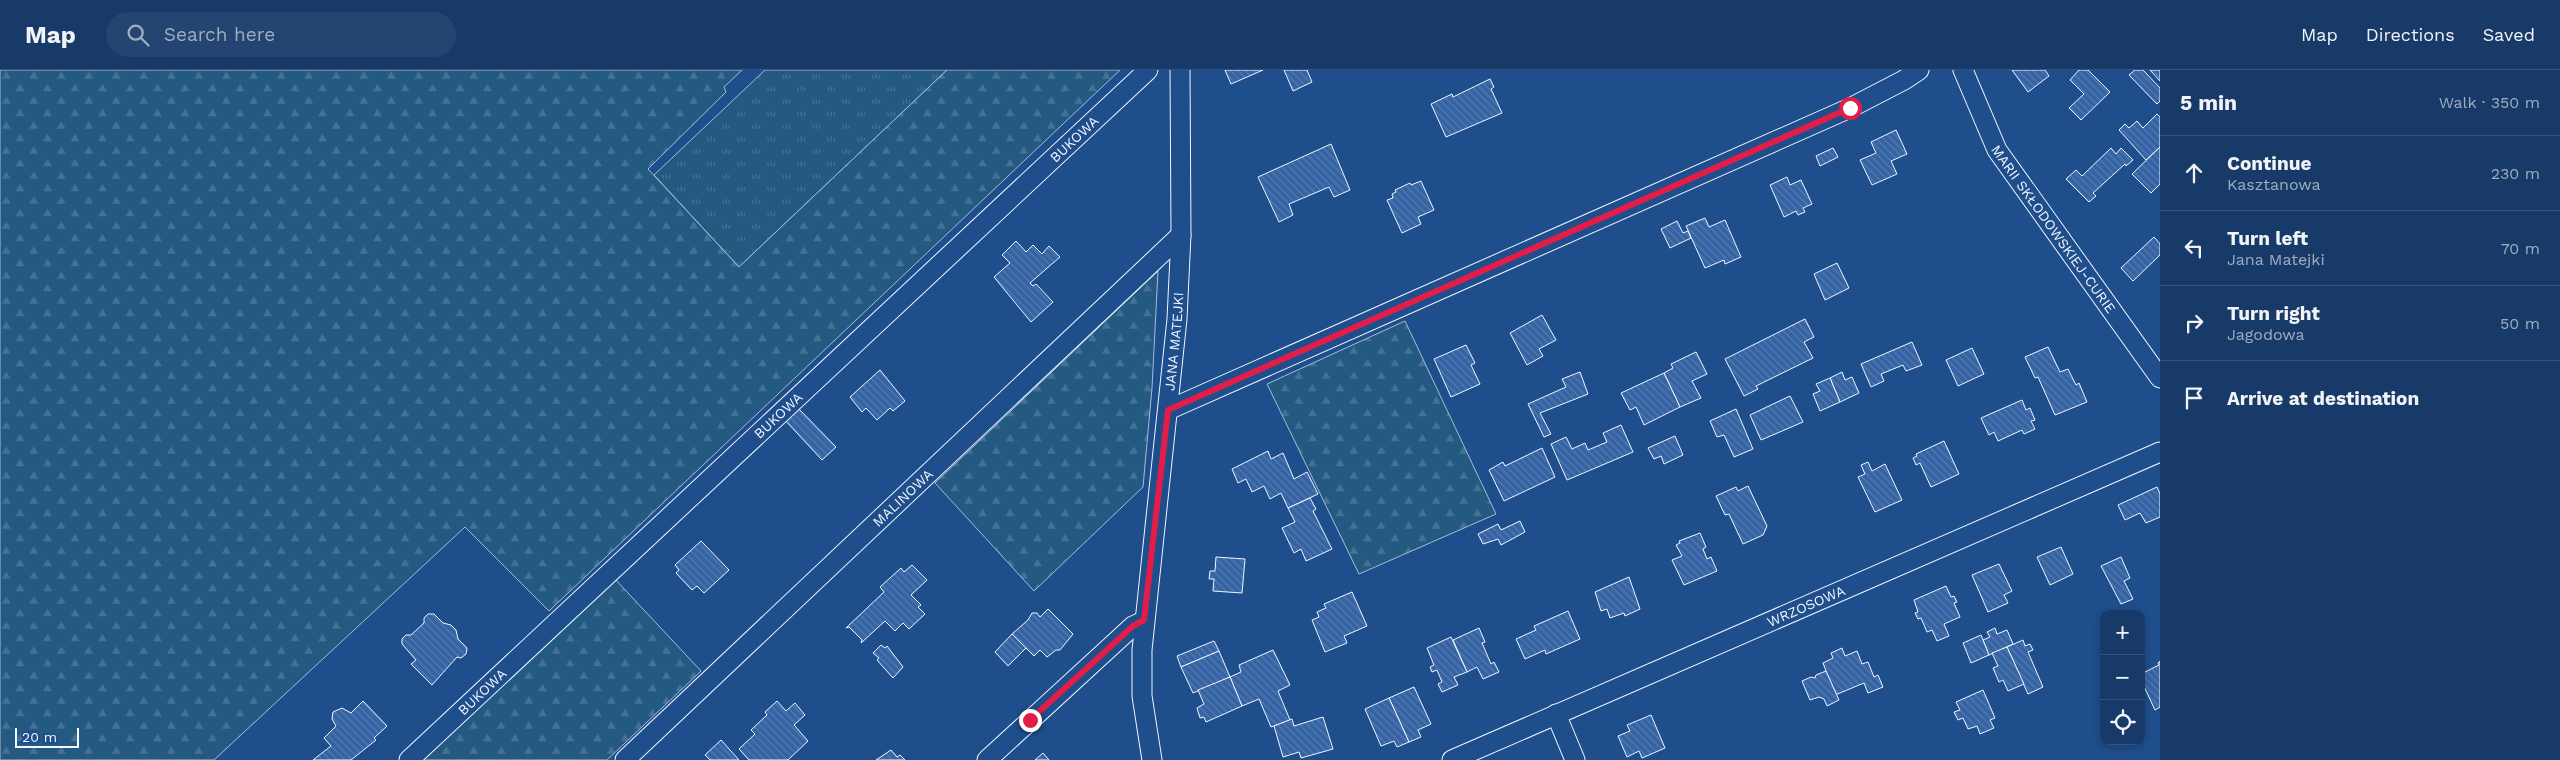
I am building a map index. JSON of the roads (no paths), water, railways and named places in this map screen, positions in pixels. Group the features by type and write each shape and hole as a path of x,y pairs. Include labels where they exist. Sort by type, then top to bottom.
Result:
{"street":[{"name":"BUKOWA","path":"409,760 1148,70"},
{"name":"JANA MATEJKI","path":"1152,760 1142,696 1144,620 1177,319 1181,235 1180,70"},
{"path":"1168,410 1850,108 1904,80 1919,70"},
{"name":"MARII SKŁODOWSKIEJ-CURIE","path":"1963,70 1997,150 2160,378"},
{"name":"MALINOWA","path":"625,760 1181,235"},
{"name":"WRZOSOWA","path":"1452,760 2160,452"},
{"path":"987,760 1133,626 1144,620"},
{"path":"1556,714 1575,760"}]}
